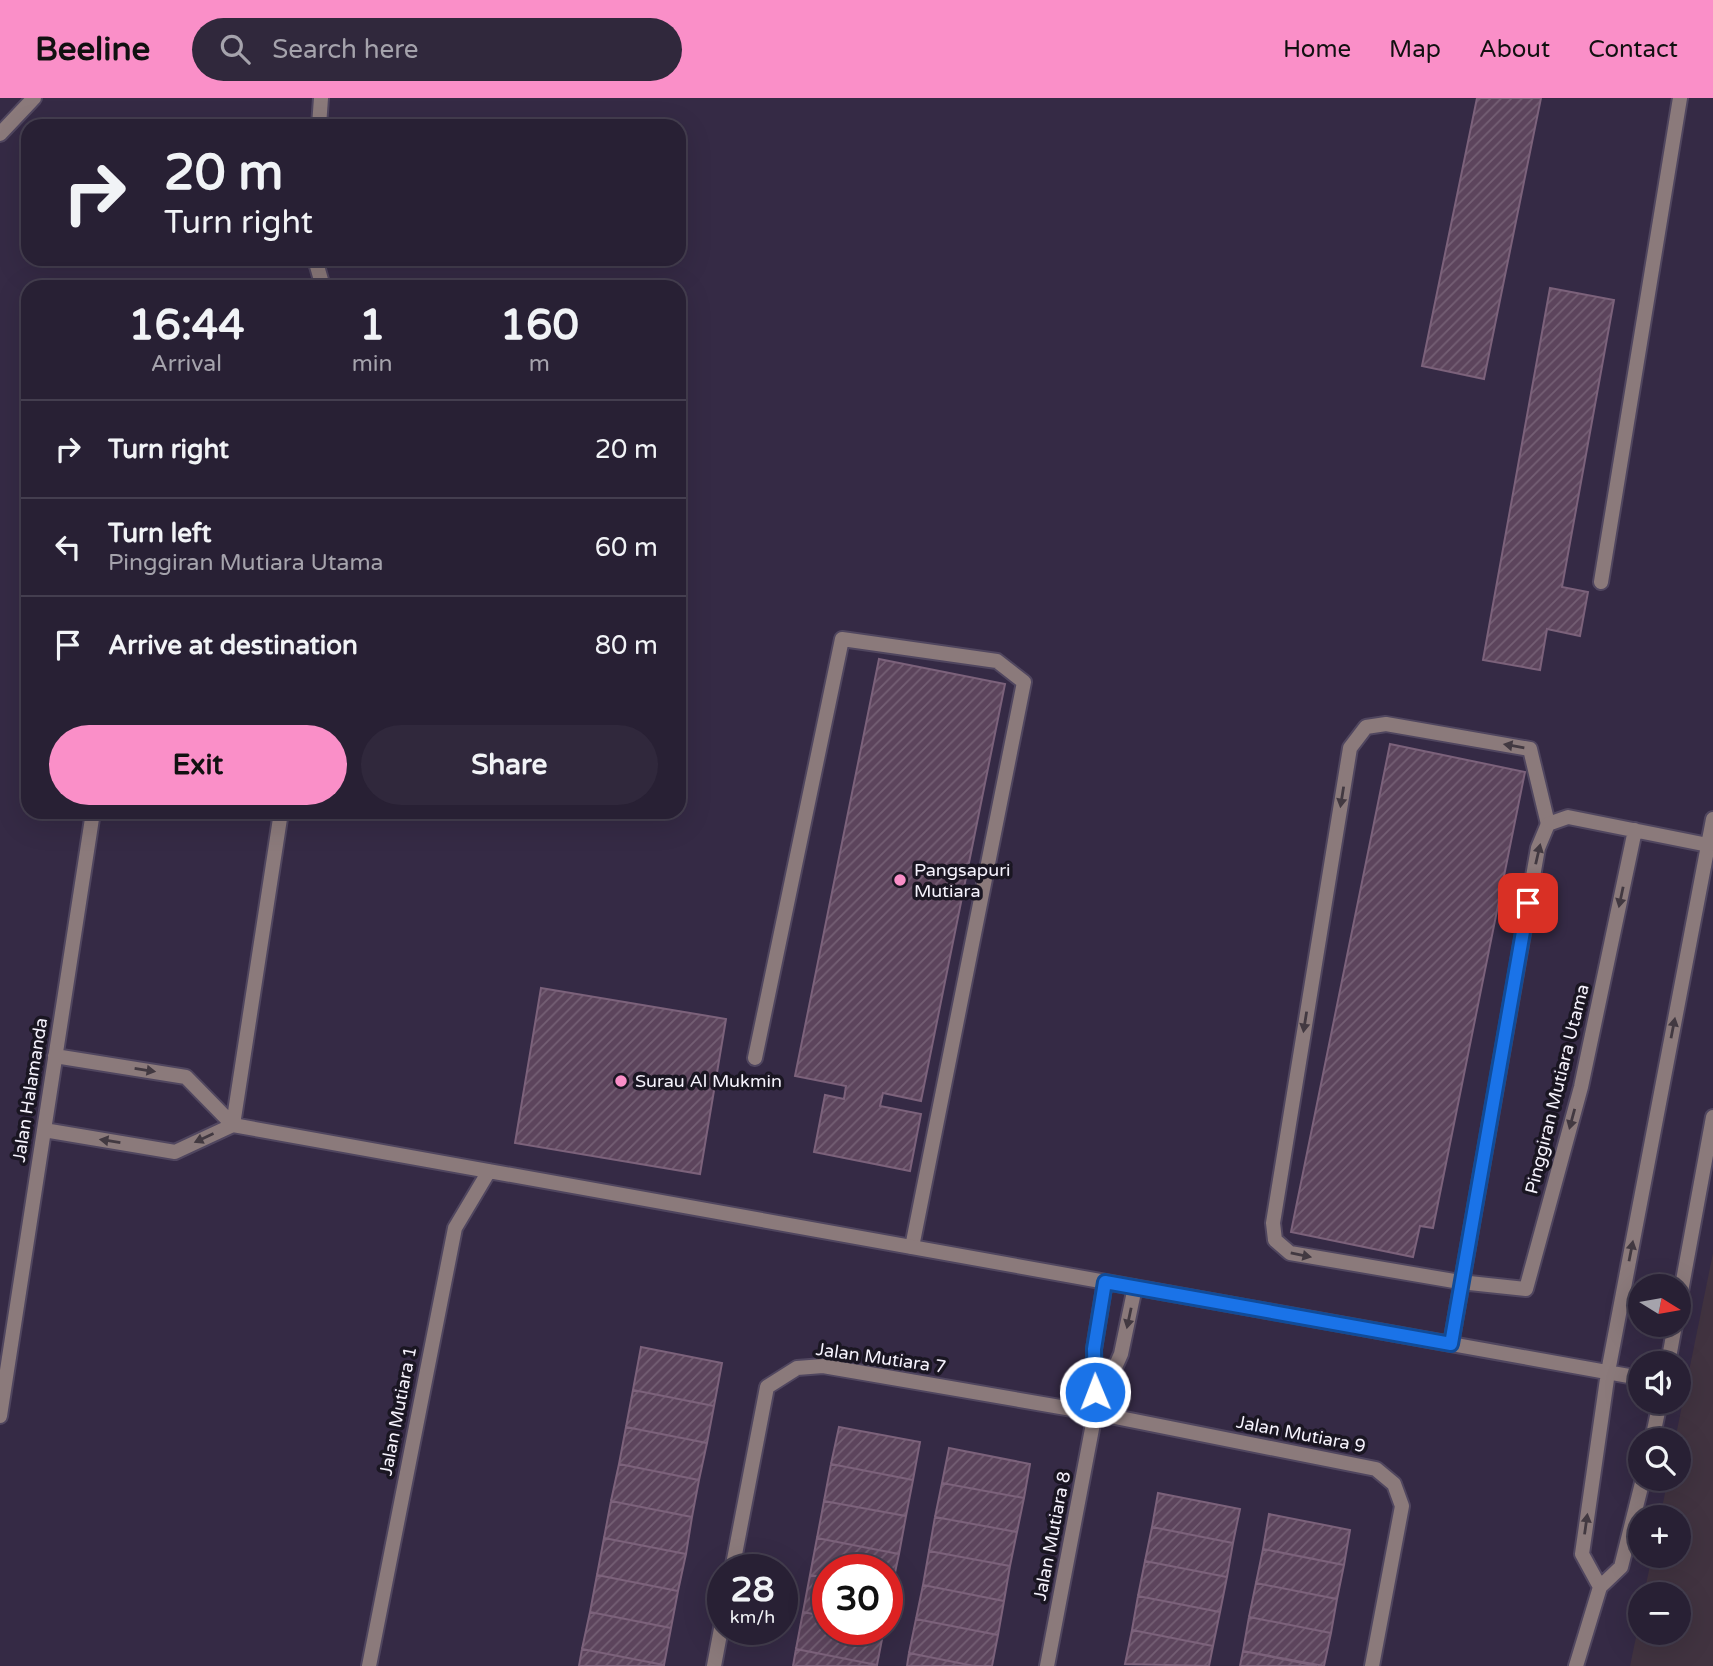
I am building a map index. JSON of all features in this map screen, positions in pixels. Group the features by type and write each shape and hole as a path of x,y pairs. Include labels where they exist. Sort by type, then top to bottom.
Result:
{"street":[{"path":"0,134 34,98"},
{"path":"319,119 321,98"},
{"path":"1601,582 1680,98"},
{"path":"755,1058 842,639 997,661 1024,682 912,1247"},
{"path":"1451,1344 1538,848 1548,824 1530,749 1386,724 1366,727 1350,748 1273,1223 1275,1240 1290,1253 1460,1282"},
{"path":"1548,824 1568,817 1708,845"},
{"name":"Jalan Halamanda","path":"0,1416 92,819"},
{"path":"233,1125 280,819"},
{"path":"1600,1587 1582,1554 1608,1372 1713,819"},
{"name":"Pinggiran Mutiara Utama","path":"1460,1282 1526,1289 1581,1087 1635,830"},
{"path":"55,1056 186,1077 233,1125"},
{"path":"1686,1274 1707,1179 1713,1117"},
{"path":"44,1130 175,1152 233,1125 1628,1376"},
{"name":"Jalan Mutiara 1","path":"369,1666 453,1237 489,1171"},
{"name":"Jalan Mutiara 8","path":"1047,1666 1095,1413 1094,1349 1105,1282"},
{"name":"Jalan Mutiara 8","path":"1095,1413 1121,1354 1135,1287"},
{"name":"Jalan Mutiara 7","path":"735,1554 767,1387 781,1375 797,1368 823,1366 1095,1413"},
{"name":"Jalan Mutiara 9","path":"1095,1413 1364,1466 1385,1475 1394,1483 1402,1506 1373,1666"},
{"path":"1576,1666 1600,1587 1621,1567 1640,1491"},
{"path":"714,1666 718,1645"}],"shaded area":[{"path":"1713,1253 1713,1666 1630,1666 1634,1645 1691,1645 1691,1582 1647,1582 1649,1568 1691,1568 1691,1505 1663,1505 1665,1491 1691,1491 1691,1428 1677,1428 1680,1414 1691,1414 1691,1361"}],"building":[{"path":"1477,98 1541,98 1484,379 1422,366"},
{"path":"1550,288 1614,300 1562,587 1588,592 1580,636 1547,629 1540,670 1483,660"},
{"name":"Pangsapuri Mutiara","path":"879,659 1005,684 921,1101 883,1093 880,1106 921,1114 910,1171 814,1152 825,1095 844,1099 846,1086 795,1076"},
{"path":"1390,744 1525,772 1433,1228 1420,1226 1413,1257 1291,1232"},
{"name":"Surau Al Mukmin","path":"541,988 726,1019 700,1174 515,1143"},
{"path":"641,1347 722,1363 714,1406 633,1390"},
{"path":"633,1390 714,1406 707,1443 626,1427"},
{"path":"626,1427 707,1443 699,1480 619,1464"},
{"path":"839,1427 920,1442 913,1480 831,1464"},
{"path":"949,1448 1030,1464 1024,1498 942,1483"},
{"path":"619,1464 699,1480 692,1517 611,1501"},
{"path":"831,1464 913,1480 906,1516 824,1501"},
{"path":"942,1483 1024,1498 1017,1532 935,1517"},
{"path":"1158,1493 1240,1509 1233,1543 1152,1527"},
{"path":"611,1501 692,1517 686,1554 604,1538"},
{"path":"824,1501 906,1516 899,1554 817,1538"},
{"path":"1269,1514 1350,1530 1344,1565 1263,1549"},
{"path":"935,1517 1017,1532 1010,1566 929,1551"},
{"path":"1152,1527 1233,1543 1227,1577 1145,1561"},
{"path":"604,1538 686,1554 678,1591 597,1575"},
{"path":"817,1538 899,1554 814,1554"},
{"path":"1263,1549 1344,1565 1337,1599 1256,1583"},
{"path":"929,1551 1010,1566 1004,1601 923,1585"},
{"path":"1145,1561 1227,1577 1220,1612 1138,1596"},
{"path":"597,1575 678,1591 671,1628 590,1612"},
{"path":"810,1575 812,1575 812,1614 803,1612"},
{"path":"1256,1583 1337,1599 1331,1633 1249,1617"},
{"path":"923,1585 1004,1601 998,1635 916,1619"},
{"path":"1138,1596 1220,1612 1213,1646 1132,1630"},
{"path":"590,1612 671,1628 664,1665 582,1649"},
{"path":"803,1612 812,1614 812,1645 881,1645 877,1665 796,1649"},
{"path":"1249,1617 1331,1633 1324,1666 1243,1651"},
{"path":"916,1619 998,1635 992,1666 974,1666 909,1653"},
{"path":"1132,1630 1213,1646 1209,1666 1125,1664"},
{"path":"582,1649 664,1665 664,1666 579,1666"},
{"path":"796,1649 877,1665 877,1666 793,1666"},
{"path":"1243,1651 1317,1666 1240,1666"},
{"path":"909,1653 974,1666 907,1666"}],"place":[{"name":"Pangsapuri Mutiara","path":"900,880"},
{"name":"Surau Al Mukmin","path":"621,1081"}],"route":[{"path":"1095,1392 1094,1349 1105,1282 1451,1344 1528,903"}]}
